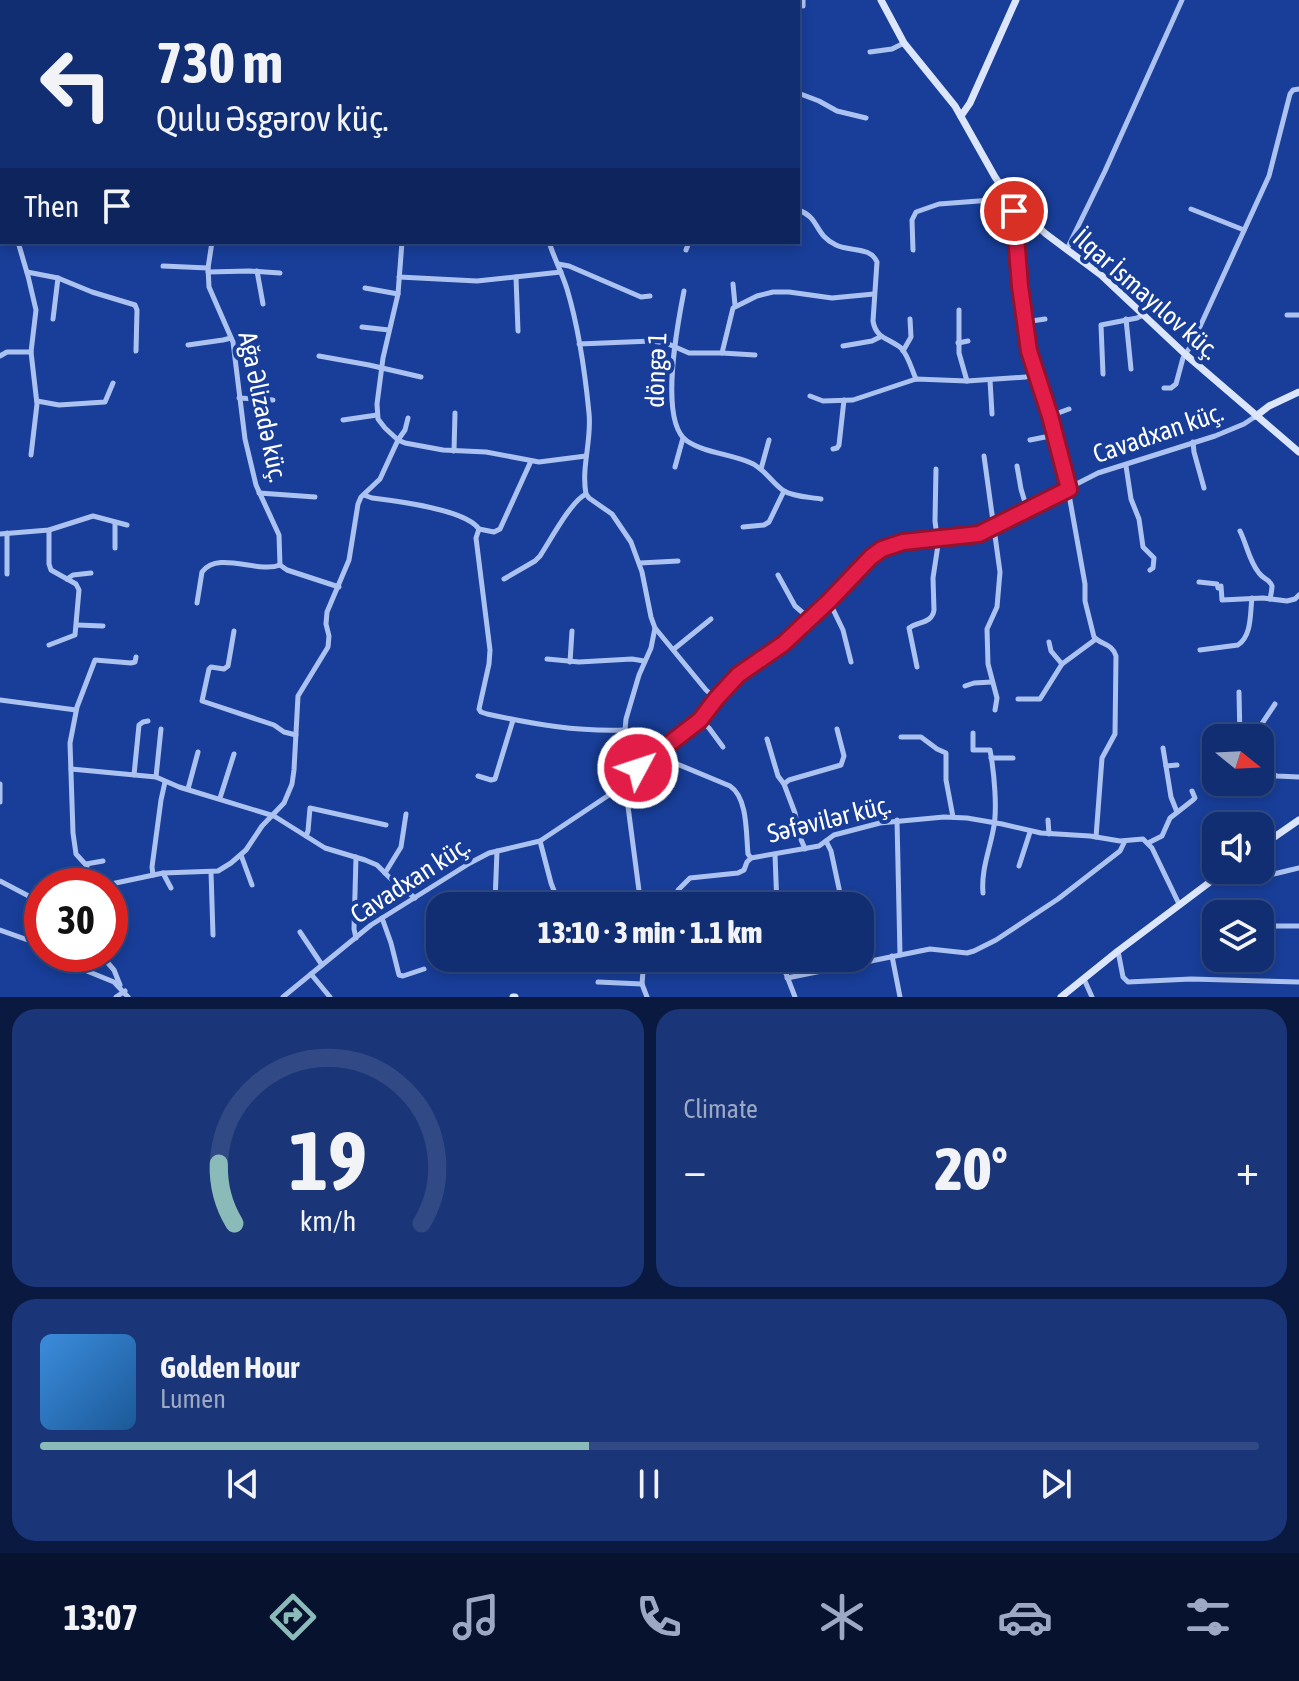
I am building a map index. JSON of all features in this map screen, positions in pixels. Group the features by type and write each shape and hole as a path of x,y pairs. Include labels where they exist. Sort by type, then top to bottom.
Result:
{"main road":[{"name":"İlqar İsmayılov küç.","path":"881,0 904,43 943,89 1015,206 1046,234 1101,275 1185,354 1299,452"},
{"path":"961,116 970,103 1016,0"},
{"path":"1256,416 1299,392"},
{"path":"1274,837 1299,820"},
{"path":"1061,997 1208,884"}],"street":[{"path":"653,0 687,0"},
{"path":"1067,249 1182,0"},
{"path":"870,52 892,49 904,43"},
{"path":"1164,388 1174,386 1180,363 1192,344 1269,176 1290,94 1299,89"},
{"path":"800,94 837,111 866,118"},
{"path":"913,250 912,220 916,212 939,204 992,200 1005,194"},
{"path":"1015,206 1013,215 1029,351 1069,489 1085,584 1085,601 1096,639 1113,648 1117,661 1115,734 1102,758 1096,837"},
{"path":"1191,209 1244,230"},
{"path":"800,211 811,216 823,237 831,242 873,254 877,262 875,330 903,351 916,379"},
{"path":"19,244 36,310 31,352 37,401 31,455"},
{"name":"Ağa Əlizadə küç.","path":"212,244 209,287 234,346 245,439 259,493 279,535 280,565"},
{"path":"402,244 398,294 381,368 377,415 385,428 398,440 424,447 486,452 531,461 586,456"},
{"path":"550,244 574,314 589,411 586,494 612,514 631,542 640,563 655,628 626,719 625,764 629,778"},
{"path":"686,250 688,244"},
{"path":"558,264 641,297 650,296"},
{"path":"163,266 280,273"},
{"path":"257,271 263,304"},
{"path":"27,272 58,278 135,305 136,351"},
{"path":"399,277 469,281 561,272"},
{"path":"516,277 518,331"},
{"path":"53,319 58,278"},
{"path":"733,284 735,305"},
{"path":"365,288 398,294"},
{"name":"döngə 1","path":"684,291 674,347 673,405 676,429 695,445 761,469 784,491"},
{"path":"722,353 735,305 765,294 782,292 832,298 874,294"},
{"path":"959,310 958,343 967,381"},
{"path":"1103,374 1100,326 1143,315"},
{"path":"1287,315 1299,315"},
{"path":"903,351 911,337 910,319"},
{"path":"1025,322 1045,319"},
{"path":"1126,319 1131,369"},
{"path":"362,327 389,330"},
{"path":"843,346 881,337"},
{"path":"188,345 231,338"},
{"path":"579,344 645,341 666,343 689,353 755,355"},
{"path":"958,343 968,341"},
{"path":"0,356 7,352 31,352"},
{"path":"319,356 421,377"},
{"path":"810,396 823,401 858,399 916,379 967,381 1036,374"},
{"path":"990,380 992,414"},
{"path":"37,401 66,406 105,402 113,383"},
{"path":"239,398 273,400"},
{"path":"833,449 839,445 844,400"},
{"path":"1050,416 1069,409"},
{"path":"454,451 455,413"},
{"path":"343,420 377,415"},
{"name":"Cavadxan küç.","path":"283,997 382,918 470,863 497,851 540,841 623,785 656,753 700,720 743,671 773,651 810,619 882,549 903,542 972,535 1098,473 1215,436 1256,416"},
{"path":"128,881 163,873 211,872 225,867 241,855 284,803 292,784 298,696 328,647 327,612 349,560 358,504 380,479 408,418"},
{"path":"1030,440 1055,435"},
{"path":"675,467 683,438"},
{"path":"761,469 769,440"},
{"path":"1193,442 1204,488"},
{"path":"984,456 1000,572 997,607 988,622 987,636 988,664 997,698 995,710"},
{"path":"364,495 438,510 475,524 479,529 494,532 500,529 531,461"},
{"path":"1017,466 1027,509"},
{"path":"1126,466 1143,547 1154,558 1150,570"},
{"path":"917,667 909,628 930,620 934,615 933,578 938,539 935,521 936,469"},
{"path":"743,527 769,522 784,491 821,499"},
{"path":"259,493 315,497"},
{"path":"504,579 540,556 574,503 586,494"},
{"path":"7,574 3,534 49,530 93,516 127,525"},
{"path":"115,523 115,548"},
{"path":"479,529 476,538 490,646 481,712 562,728 625,730"},
{"path":"49,530 51,570 76,584 79,590 76,633 73,637 49,645"},
{"path":"1240,531 1252,563 1260,576 1270,581 1270,599"},
{"path":"640,563 678,561"},
{"path":"197,603 204,568 217,563 272,568 280,565 339,587"},
{"path":"67,579 73,575 91,573"},
{"path":"778,575 795,606 810,619"},
{"path":"1199,582 1217,584 1222,600"},
{"path":"1221,586 1222,600"},
{"path":"1222,600 1252,598 1291,601 1299,595"},
{"path":"1200,650 1244,642 1252,598"},
{"path":"829,601 843,630 851,662"},
{"path":"674,649 711,619"},
{"path":"77,625 103,626"},
{"path":"655,628 716,699"},
{"path":"234,631 228,666 209,669 202,701 296,735"},
{"path":"570,662 572,631"},
{"path":"1018,699 1040,699 1062,664 1096,639"},
{"path":"1049,642 1051,651 1062,664"},
{"path":"86,864 76,854 70,743 76,710 95,660 131,663 135,662 136,657"},
{"path":"547,659 570,662 644,661"},
{"path":"965,686 992,682"},
{"path":"1239,692 1240,724"},
{"path":"0,700 76,710"},
{"path":"1262,724 1275,704"},
{"path":"478,776 495,779 513,720"},
{"path":"700,720 723,747"},
{"path":"134,775 139,725 148,721"},
{"path":"156,777 161,729"},
{"path":"784,784 841,765 844,756 837,729"},
{"path":"973,733 973,750 990,750 991,758 994,822 983,874 983,893"},
{"path":"901,737 921,737 946,753 946,780 953,817"},
{"path":"767,739 805,849"},
{"path":"1163,748 1171,797 1177,812"},
{"path":"188,789 198,752"},
{"name":"Səfəvilər küç.","path":"656,753 736,790 743,809 751,858 819,846 840,833 897,820 953,817 994,822 1030,832 1125,841 1139,839 1148,843"},
{"path":"220,798 234,754"},
{"path":"991,758 1013,758"},
{"path":"1166,766 1177,765"},
{"path":"71,769 156,777 274,816 333,851 377,865 415,898"},
{"path":"1274,775 1299,777"},
{"path":"153,876 165,782"},
{"path":"0,784 0,802"},
{"path":"623,785 638,892"},
{"path":"1179,904 1148,843 1162,836 1168,821 1195,798 1192,791"},
{"path":"306,836 310,808 386,825"},
{"path":"385,873 400,850 406,814"},
{"path":"897,820 900,955"},
{"path":"1048,820 1049,834"},
{"path":"1019,866 1030,832"},
{"path":"540,841 555,892"},
{"path":"826,841 840,892"},
{"path":"787,978 930,949 974,951 1058,899 1120,851 1125,841"},
{"path":"495,892 497,851"},
{"path":"241,855 252,885"},
{"path":"775,855 776,892"},
{"path":"356,857 356,938"},
{"path":"678,890 690,878 738,873 744,870 751,858"},
{"path":"86,864 103,861"},
{"path":"85,868 86,864"},
{"path":"1274,873 1299,868"},
{"path":"211,872 213,935"},
{"path":"163,873 171,888"},
{"path":"0,881 24,894"},
{"path":"382,918 399,975 424,969"},
{"path":"1274,926 1299,926"},
{"path":"0,931 24,937"},
{"path":"300,932 322,965"},
{"path":"1118,951 1123,977 1128,982 1191,979 1299,982"},
{"path":"892,956 900,997"},
{"path":"90,972 110,980 124,991"},
{"path":"115,972 124,991"},
{"path":"643,972 642,984 647,997"},
{"path":"785,972 795,997"},
{"path":"311,974 330,997"},
{"path":"1084,979 1092,997"},
{"path":"598,982 642,984"},
{"path":"116,997 124,991"}],"route":[{"path":"638,768 700,720 738,675 783,644 882,549 903,542 979,534 1069,489 1029,351 1014,211"}]}
